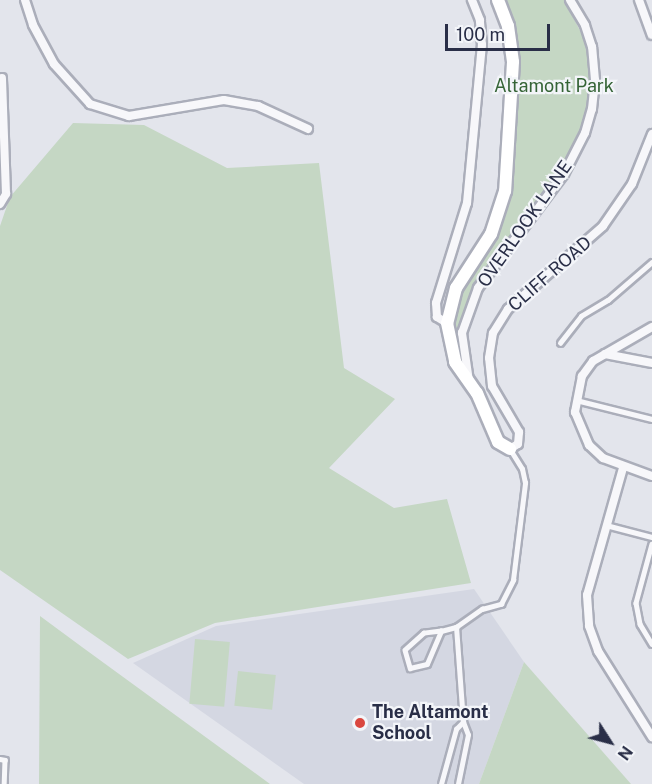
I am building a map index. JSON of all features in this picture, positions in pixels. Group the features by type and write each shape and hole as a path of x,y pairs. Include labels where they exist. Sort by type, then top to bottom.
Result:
{"street":[{"path":"25,0 33,25 54,64 90,104 129,116 224,100 258,106 308,129"},
{"path":"447,323 437,317 436,303 467,203 482,45 480,20 472,0"},
{"path":"498,0 508,26 513,62 505,191 491,234 456,288 447,323 451,354 470,381 498,442 510,449"},
{"name":"OVERLOOK LANE","path":"470,381 462,333 478,288 564,174 585,133 592,108 595,80 592,47 585,25 570,0"},
{"path":"639,0 652,35"},
{"path":"0,204 6,194 2,78"},
{"name":"CLIFF ROAD","path":"510,449 518,444 519,432 492,386 489,358 493,333 508,309 603,226 632,184 652,134"},
{"path":"652,327 605,354 582,376 576,400 579,426 589,445 603,458 623,468 652,476"},
{"path":"605,354 652,363"},
{"path":"623,468 587,595 589,626 598,651 652,737"}],"lane":[{"path":"560,343 581,316 608,300 652,262"},
{"path":"576,400 652,419"},
{"path":"441,631 432,659 410,668 405,650 424,633 456,627 464,619 501,604 513,580 525,483 522,469 510,449"},
{"path":"606,525 652,537"},
{"path":"652,544 636,603 640,624 652,644"},
{"path":"456,627 467,746 458,784"},
{"path":"441,784 456,729 463,722"},
{"path":"0,759 5,760 4,784"}],"shaded area":[{"name":"The Altamont School","path":"474,589 524,662 479,784 304,784 133,663 216,626"}],"green space":[{"name":"Altamont Park","path":"502,0 564,0 586,42 591,84 588,106 569,160 487,269 463,321 466,369 458,360 451,323 461,288 496,236 508,199 516,97"},
{"path":"73,123 144,125 227,168 319,163 344,368 395,399 329,468 394,508 447,499 471,583 215,623 128,659 0,570 0,226 10,197"},
{"path":"40,616 82,647 270,784 39,784"},
{"path":"195,639 230,642 224,707 189,704"},
{"path":"524,662 631,784 479,784"},
{"path":"238,671 276,675 272,710 234,706"}],"place":[{"name":"The Altamont School","path":"360,723"}]}
